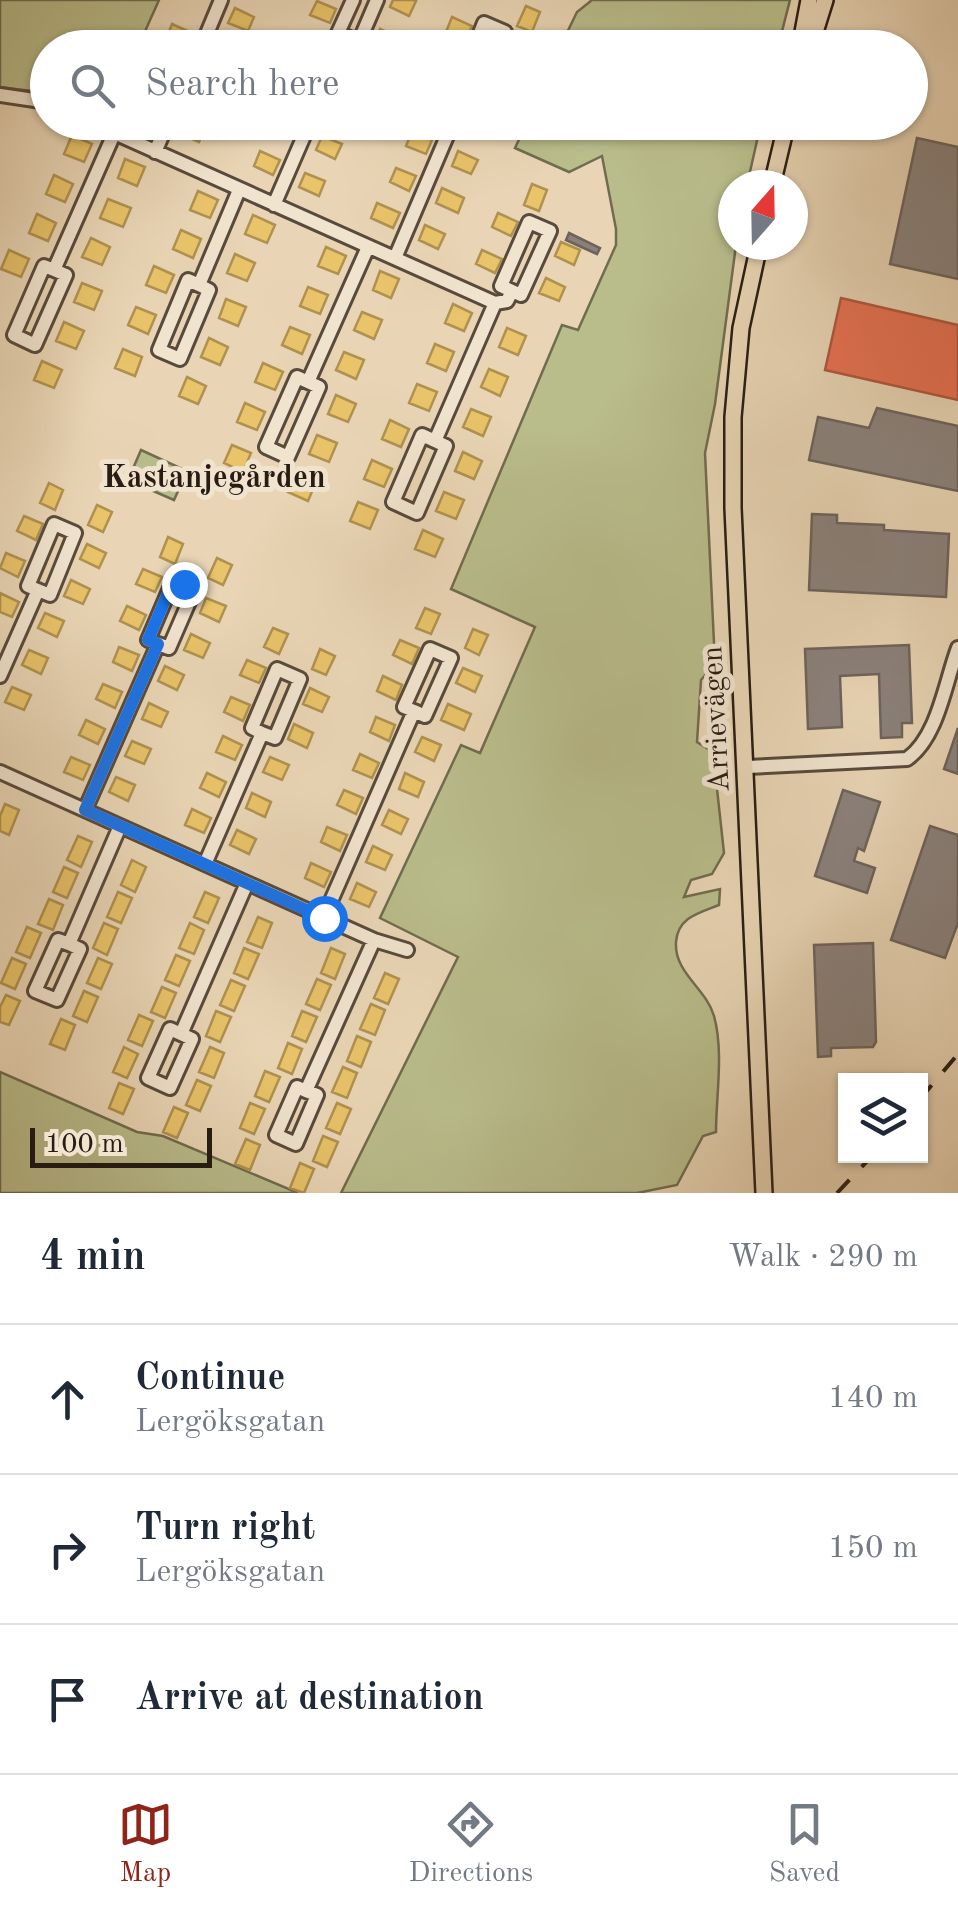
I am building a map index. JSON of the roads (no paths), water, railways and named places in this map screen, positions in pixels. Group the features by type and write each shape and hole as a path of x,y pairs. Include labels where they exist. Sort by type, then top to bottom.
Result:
{"main road":[{"path":"803,30 809,0"},
{"path":"816,30 825,0"},
{"path":"776,170 783,140"},
{"name":"Arrievägen","path":"756,260 742,328 733,417 764,1193"}],"street":[{"path":"208,30 221,0"},
{"path":"339,30 352,0"},
{"path":"364,30 377,0"},
{"path":"481,30 484,23 500,30"},
{"path":"0,95 30,99"},
{"path":"54,270 111,140"},
{"path":"128,140 496,303 507,301 512,291"},
{"path":"155,152 160,140"},
{"path":"274,205 302,140"},
{"path":"394,258 445,140"},
{"path":"198,285 239,190"},
{"path":"530,222 550,230 522,295 512,291 501,286 530,222"},
{"path":"308,382 368,247"},
{"path":"44,266 54,270 66,275 35,344 14,335 44,266"},
{"path":"188,280 198,285 210,290 180,359 159,350 188,280"},
{"path":"435,441 496,303"},
{"path":"297,377 308,382 319,387 288,457 266,447 297,377"},
{"path":"422,435 435,441 446,446 416,513 393,502 422,435"},
{"path":"54,524 76,534 50,595 38,590 28,586 54,524"},
{"path":"174,579 194,588 168,648 158,644 148,640 174,579"},
{"path":"0,676 38,590"},
{"path":"85,810 158,644"},
{"path":"747,767 907,759 917,752 929,730 958,648"},
{"path":"430,649 451,658 425,716 414,711 404,707 430,649"},
{"path":"277,669 300,679 275,738 262,732 252,728 277,669"},
{"path":"324,918 414,711"},
{"path":"205,864 262,732"},
{"path":"0,772 374,940 407,950"},
{"path":"68,944 120,826"},
{"path":"181,1034 247,883"},
{"path":"58,940 68,944 80,949 58,1000 35,991 58,940"},
{"path":"306,1091 374,940"}],"railway":[{"path":"928,1090 958,1054"},
{"path":"837,1193 865,1163"}],"district":[{"name":"Kastanjegården","path":"214,479"}]}
